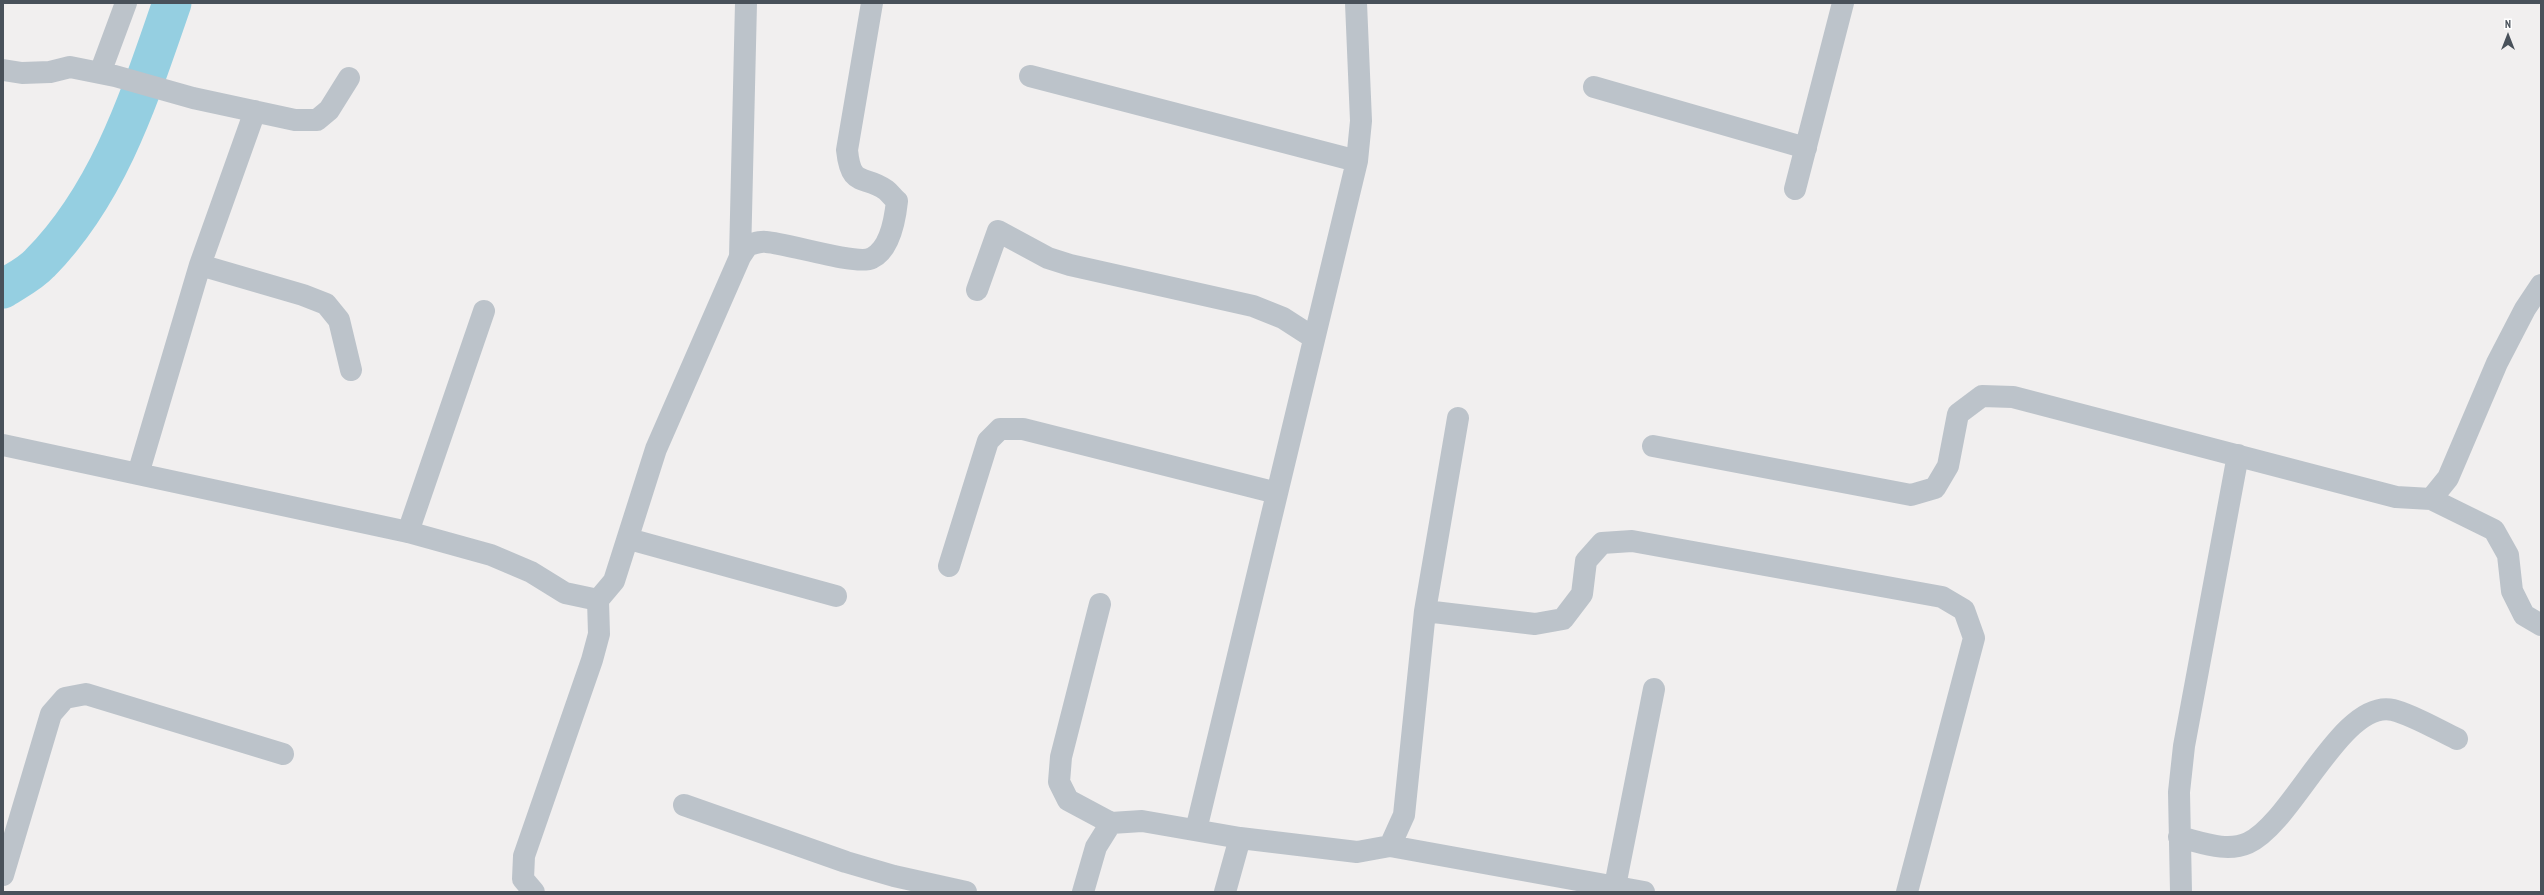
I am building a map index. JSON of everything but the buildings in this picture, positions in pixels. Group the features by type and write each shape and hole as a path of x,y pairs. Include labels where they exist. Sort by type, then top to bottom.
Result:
{"street":[{"path":"108,74 126,3"},
{"path":"740,257 746,3"},
{"path":"534,892 523,879 524,856 592,660 599,634 598,600 614,581 629,539 656,449 667,420 740,257 748,245 765,242 853,259 871,259 883,250 895,219 897,201 885,189 860,180 849,167 847,150 872,3"},
{"path":"1196,830 1357,161 1362,121 1356,3"},
{"path":"1795,188 1843,3"},
{"path":"3,70 22,73 50,72 70,67 108,74 192,98 295,120 317,120 329,110 349,78"},
{"path":"1030,76 1357,161"},
{"path":"1594,87 1806,148"},
{"path":"138,474 200,265 255,111"},
{"path":"977,290 998,231 1048,258 1253,306 1283,318 1314,338"},
{"path":"200,265 303,294 326,304 339,320 351,370"},
{"path":"2431,499 2448,478 2497,363 2525,309 2541,285"},
{"path":"408,532 484,311"},
{"path":"1653,446 1911,495 1935,488 1948,466 1958,414 1982,396 2013,397 2396,497 2431,499 2494,530 2508,555 2512,591 2524,614 2541,625"},
{"path":"1390,846 1404,815 1425,611 1458,418"},
{"path":"949,566 988,441 1000,429 1023,429 1277,493"},
{"path":"3,445 408,532 491,555 531,572 565,593 598,600"},
{"path":"2181,892 2179,792 2184,746 2238,455"},
{"path":"629,539 836,596"},
{"path":"1425,611 1535,624 1562,619 1582,594 1586,561 1602,543 1632,541 1942,597 1964,610 1974,638 1907,892"},
{"path":"1100,604 1061,757 1059,782 1068,800 1111,823 1142,820 1240,838 1357,852 1390,846 1644,892"},
{"path":"1615,886 1654,690"},
{"path":"3,875 51,714 64,698 86,694 283,754"},
{"path":"2179,837 2224,848 2248,843 2272,824 2353,723 2374,711 2393,710 2457,739"},
{"path":"684,805 846,862 894,876 966,892"},
{"path":"1083,892 1096,847 1111,823"},
{"path":"1225,892 1240,838"}],"waterway":[{"path":"3,289 27,274 40,263 64,235 86,205 104,174 135,107 172,3"}]}
